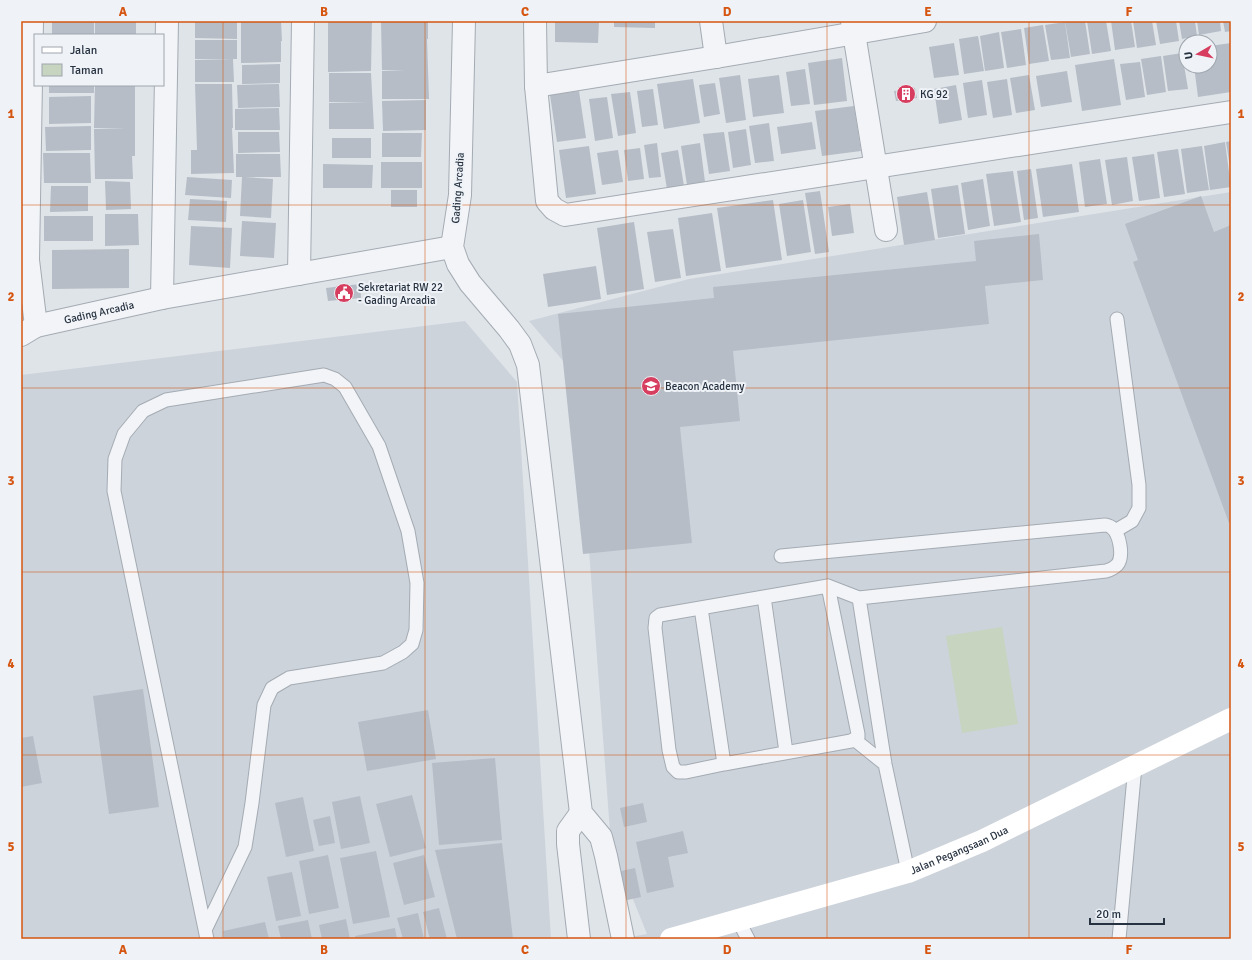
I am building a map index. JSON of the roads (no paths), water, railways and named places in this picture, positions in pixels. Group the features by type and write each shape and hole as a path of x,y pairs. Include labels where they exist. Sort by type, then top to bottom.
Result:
{"main road":[{"name":"Jalan Pegangsaan Dua","path":"671,939 908,872 982,841 1231,719"}],"street":[{"name":"Gading Arcadia","path":"32,21 24,258 28,331 162,298 452,247 460,195 464,21"},
{"path":"162,298 166,21"},
{"path":"299,274 303,21"},
{"path":"535,21 536,86 547,201 554,209 565,215 1231,112"},
{"path":"711,21 716,57"},
{"path":"536,86 716,57 853,27 925,21"},
{"path":"853,27 886,230"},
{"path":"452,247 458,264 470,283 520,344 528,365 581,813 601,837 623,939"},
{"path":"579,939 568,844 568,832 581,813"}],"lane":[{"path":"1115,531 1132,520 1139,508 1139,485 1117,319"},
{"path":"324,375 335,379 344,387 379,446 408,531 417,583 416,630 412,644 403,652 383,664 289,678 272,688 264,705 245,847 206,934 114,490 115,459 124,434 143,411 166,400 324,375"},
{"path":"781,556 1099,525 1110,526 1115,531 1120,546 1120,561 1117,566 1106,571 859,598 828,586 764,596 656,618 655,622 669,750 673,767 678,772 686,772 855,740 858,737 828,586"},
{"path":"764,596 786,752"},
{"path":"859,598 884,764 908,872"},
{"path":"701,608 724,764"},
{"path":"855,740 884,764"},
{"path":"1119,939 1135,766"},
{"path":"738,920 748,939"}],"place":[{"name":"KG 92","path":"906,94"},
{"name":"Sekretariat RW 22 - Gading Arcadia","path":"344,293"},
{"name":"Beacon Academy","path":"651,386"}]}
